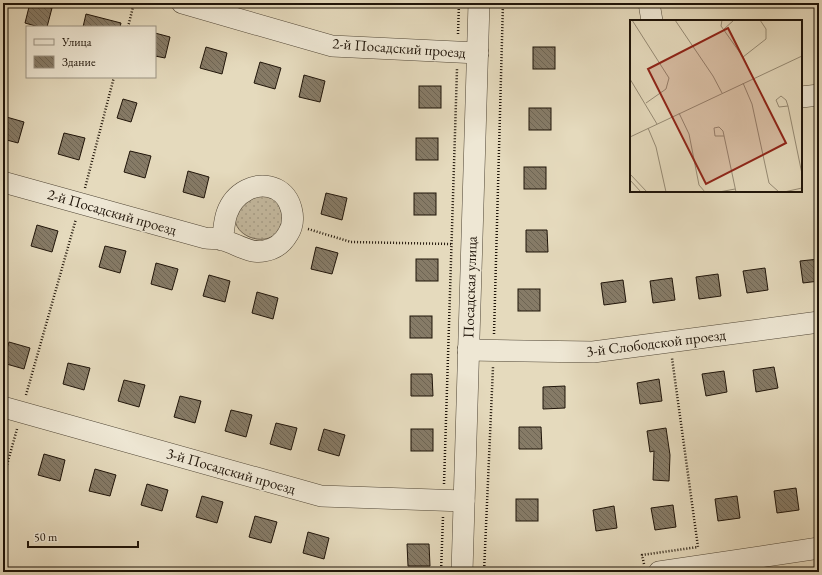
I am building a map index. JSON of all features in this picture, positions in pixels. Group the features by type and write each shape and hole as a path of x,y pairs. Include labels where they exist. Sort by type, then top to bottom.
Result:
{"street":[{"name":"2-й Посадский проезд","path":"182,3 332,46 467,53"},
{"name":"Посадская улица","path":"462,572 468,350 467,53 479,3"},
{"path":"649,3 652,20"},
{"path":"802,97 819,94"},
{"name":"2-й Посадский проезд","path":"3,182 205,238 222,240 250,251 263,252 275,248 284,240 290,231 292,224"},
{"path":"222,240 227,212 236,196 247,189 261,186 276,189 285,196 292,207 292,224"},
{"name":"3-й Слободской проезд","path":"468,350 593,352 819,322"},
{"name":"3-й Посадский проезд","path":"12,410 321,496 464,501"},
{"path":"651,569 819,548"}],"path":[{"path":"128,26 134,3"},
{"path":"441,572 451,244 467,53 459,3"},
{"path":"484,572 494,350 503,3"},
{"path":"3,479 12,410 80,204 114,78"},
{"path":"292,224 351,242 451,244"},
{"path":"651,569 642,555 698,547 670,342"}],"shaded area":[{"path":"247,195 276,197 284,219 275,235 261,239 254,238 247,236 237,227 235,221 236,214"}],"building":[{"path":"30,3 52,8 47,26 36,26 25,23"},
{"path":"86,14 121,23 120,26 83,26"},
{"path":"156,33 170,37 165,58 156,56"},
{"path":"206,47 227,53 222,74 200,68"},
{"path":"533,47 555,47 555,69 533,69"},
{"path":"260,62 281,68 275,89 254,83"},
{"path":"304,75 325,81 320,102 299,97"},
{"path":"419,86 441,86 441,108 419,108"},
{"path":"123,99 137,103 131,122 117,118"},
{"path":"529,108 551,108 551,130 529,130"},
{"path":"3,116 24,122 18,143 3,139"},
{"path":"64,133 85,138 79,160 58,154"},
{"path":"416,138 438,138 438,160 416,160"},
{"path":"130,151 151,156 145,178 124,172"},
{"path":"524,167 546,167 546,189 524,189"},
{"path":"188,171 209,177 204,198 183,192"},
{"path":"326,193 347,198 342,220 321,214"},
{"path":"414,193 436,193 436,215 414,215"},
{"path":"37,225 58,231 52,252 31,246"},
{"path":"526,230 547,230 548,252 526,252"},
{"path":"105,246 126,251 120,273 99,267"},
{"path":"316,247 338,253 332,274 311,269"},
{"path":"416,259 438,259 438,281 416,281"},
{"path":"819,259 819,281 803,283 800,261"},
{"path":"156,263 178,269 172,290 151,284"},
{"path":"765,268 768,290 747,293 743,271"},
{"path":"718,274 721,296 699,299 696,277"},
{"path":"209,275 230,281 225,302 203,296"},
{"path":"672,278 675,300 653,303 650,281"},
{"path":"623,280 626,302 604,305 601,283"},
{"path":"518,289 540,289 540,311 518,311"},
{"path":"257,292 278,298 273,319 252,313"},
{"path":"410,316 432,316 432,338 410,338"},
{"path":"9,342 30,348 24,369 3,363"},
{"path":"68,363 90,368 84,390 63,384"},
{"path":"774,367 778,388 756,392 753,370"},
{"path":"724,371 727,392 706,396 702,374"},
{"path":"411,374 432,374 433,396 411,396"},
{"path":"659,379 662,401 640,404 637,383"},
{"path":"124,380 145,385 139,407 118,401"},
{"path":"565,386 565,408 543,409 543,387"},
{"path":"180,396 201,401 195,423 174,417"},
{"path":"231,410 252,415 246,437 225,431"},
{"path":"276,423 297,428 291,450 270,444"},
{"path":"519,427 541,427 542,449 519,449"},
{"path":"666,428 670,455 669,481 653,480 654,451 650,452 647,431"},
{"path":"324,429 345,435 339,456 318,450"},
{"path":"411,429 433,429 433,451 411,451"},
{"path":"44,454 65,460 60,481 38,475"},
{"path":"95,469 116,475 110,496 89,491"},
{"path":"147,484 168,490 162,511 141,505"},
{"path":"796,488 799,510 777,513 774,491"},
{"path":"202,496 223,502 217,523 196,517"},
{"path":"737,496 740,518 718,521 715,499"},
{"path":"516,499 538,499 538,521 516,521"},
{"path":"673,505 676,527 655,530 651,508"},
{"path":"614,506 617,528 596,531 593,510"},
{"path":"255,516 277,522 271,543 249,537"},
{"path":"308,532 329,538 324,559 303,553"},
{"path":"407,544 429,544 430,566 408,566"}]}
